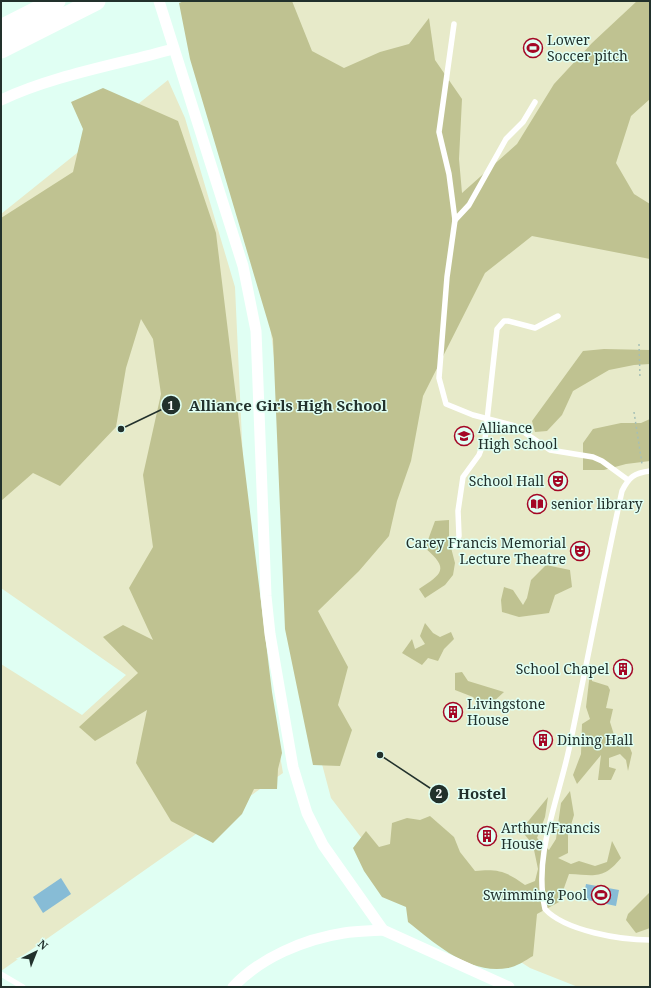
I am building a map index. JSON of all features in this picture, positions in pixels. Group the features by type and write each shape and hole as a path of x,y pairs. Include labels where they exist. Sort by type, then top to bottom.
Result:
{"highway":[{"path":"1,29 56,1"},
{"path":"1,49 96,1"}],"street":[{"path":"161,2 173,49 206,144 243,266 256,331 266,596 270,634 292,766 306,813 323,845 383,930"},
{"path":"1,100 19,92 67,77 173,49"},
{"path":"233,987 244,976 265,962 305,943 344,933 383,930 509,987"}],"lane":[{"path":"454,24 439,132 449,174 455,220 447,277 439,378 446,404 522,429 550,450 593,457 602,460 628,480"},
{"path":"455,220 469,205 506,139 523,122 535,102"},
{"path":"455,546 459,536 458,511 462,477 479,455 485,439 497,328 504,321 508,321 536,328 558,316"},
{"path":"650,470 637,473 628,480 622,491 562,781 545,841 542,880 545,909 550,915 572,926 631,940 650,940"},
{"path":"1,974 23,987"}],"path":[{"path":"639,344 640,378"},
{"path":"634,412 643,472"}],"green space":[{"path":"184,1 292,1 312,51 344,68 380,52 409,44 429,18 435,60 462,99 459,159 462,193 517,144 554,84 592,43 637,1 650,1 650,99 631,116 616,163 634,194 650,204 650,259 532,236 485,273 423,396 411,461 397,501 389,536 359,571 318,611 348,667 338,705 352,730 340,766 313,765 285,629 273,339 190,59 179,3"},
{"name":"Alliance High School","path":"269,1 650,1 650,987 578,987 530,968 436,907 376,857 331,798 293,655 275,365 265,285"},
{"path":"168,80 185,118 235,287 248,570 283,773 1,971 1,664 82,715 126,675 1,588 1,214"},
{"path":"103,88 178,121 216,233 272,692 282,753 278,769 277,789 254,789 242,814 213,843 171,821 136,763 147,710 95,741 79,727 138,673 103,637 123,625 153,640 129,588 153,547 143,475 161,394 153,339 141,319 126,368 116,427 60,486 33,473 1,501 1,218 73,172 83,129 71,102"},
{"path":"604,349 650,350 650,364 634,365 609,370 573,391 562,415 547,431 535,432 532,421 583,351"},
{"path":"650,419 650,461 626,464 604,470 583,470 583,443 593,429 621,423 641,423"},
{"path":"449,520 449,540 455,563 453,575 445,585 425,598 419,589 438,575 440,566 433,555 425,548 435,521"},
{"path":"546,565 570,570 572,587 555,595 549,613 519,617 502,612 501,600 504,587 513,590 523,605 527,598 531,580"},
{"path":"425,623 433,633 440,637 451,632 454,639 444,649 438,661 428,658 422,665 402,653 412,639 415,649 425,644 420,636"},
{"path":"591,664 592,681 608,686 610,690 606,708 613,709 610,722 615,738 625,736 632,753 628,771 626,760 620,754 609,758 609,767 616,769 611,780 598,780 601,755 577,784 573,775 581,754 582,724 590,719 586,707"},
{"path":"462,672 468,681 504,692 493,702 479,704 473,697 455,690 455,673"},
{"path":"570,791 574,815 568,835 568,853 558,858 571,864 579,861 595,866 607,862 612,841 621,858 609,870 598,875 569,874 559,902 537,914 533,956 508,968 494,969 480,967 467,962 442,948 408,922 406,907 382,897 364,871 353,848 366,831 379,847 390,844 392,823 407,818 420,820 430,816 454,837 460,852 475,871 490,870 502,872 525,885 535,881 538,869 533,845 521,830 548,797 545,817 537,838 549,850 556,839 561,803"},
{"path":"650,892 650,928 636,933 626,920 628,914"}],"water":[{"path":"61,878 71,894 43,913 33,897"},
{"name":"Swimming Pool","path":"586,884 619,890 616,906 583,899"}],"place":[{"name":"Lower Soccer pitch","path":"533,48"},
{"name":"Alliance Girls High School","path":"121,429"},
{"name":"Alliance High School","path":"464,436"},
{"name":"School Hall","path":"558,481"},
{"name":"senior library","path":"537,504"},
{"name":"Carey Francis Memorial Lecture Theatre","path":"580,551"},
{"name":"School Chapel","path":"623,669"},
{"name":"Livingstone House","path":"453,712"},
{"name":"Dining Hall","path":"543,740"},
{"name":"Hostel","path":"380,755"},
{"name":"Arthur/Francis House","path":"487,836"},
{"name":"Swimming Pool","path":"601,895"}]}
